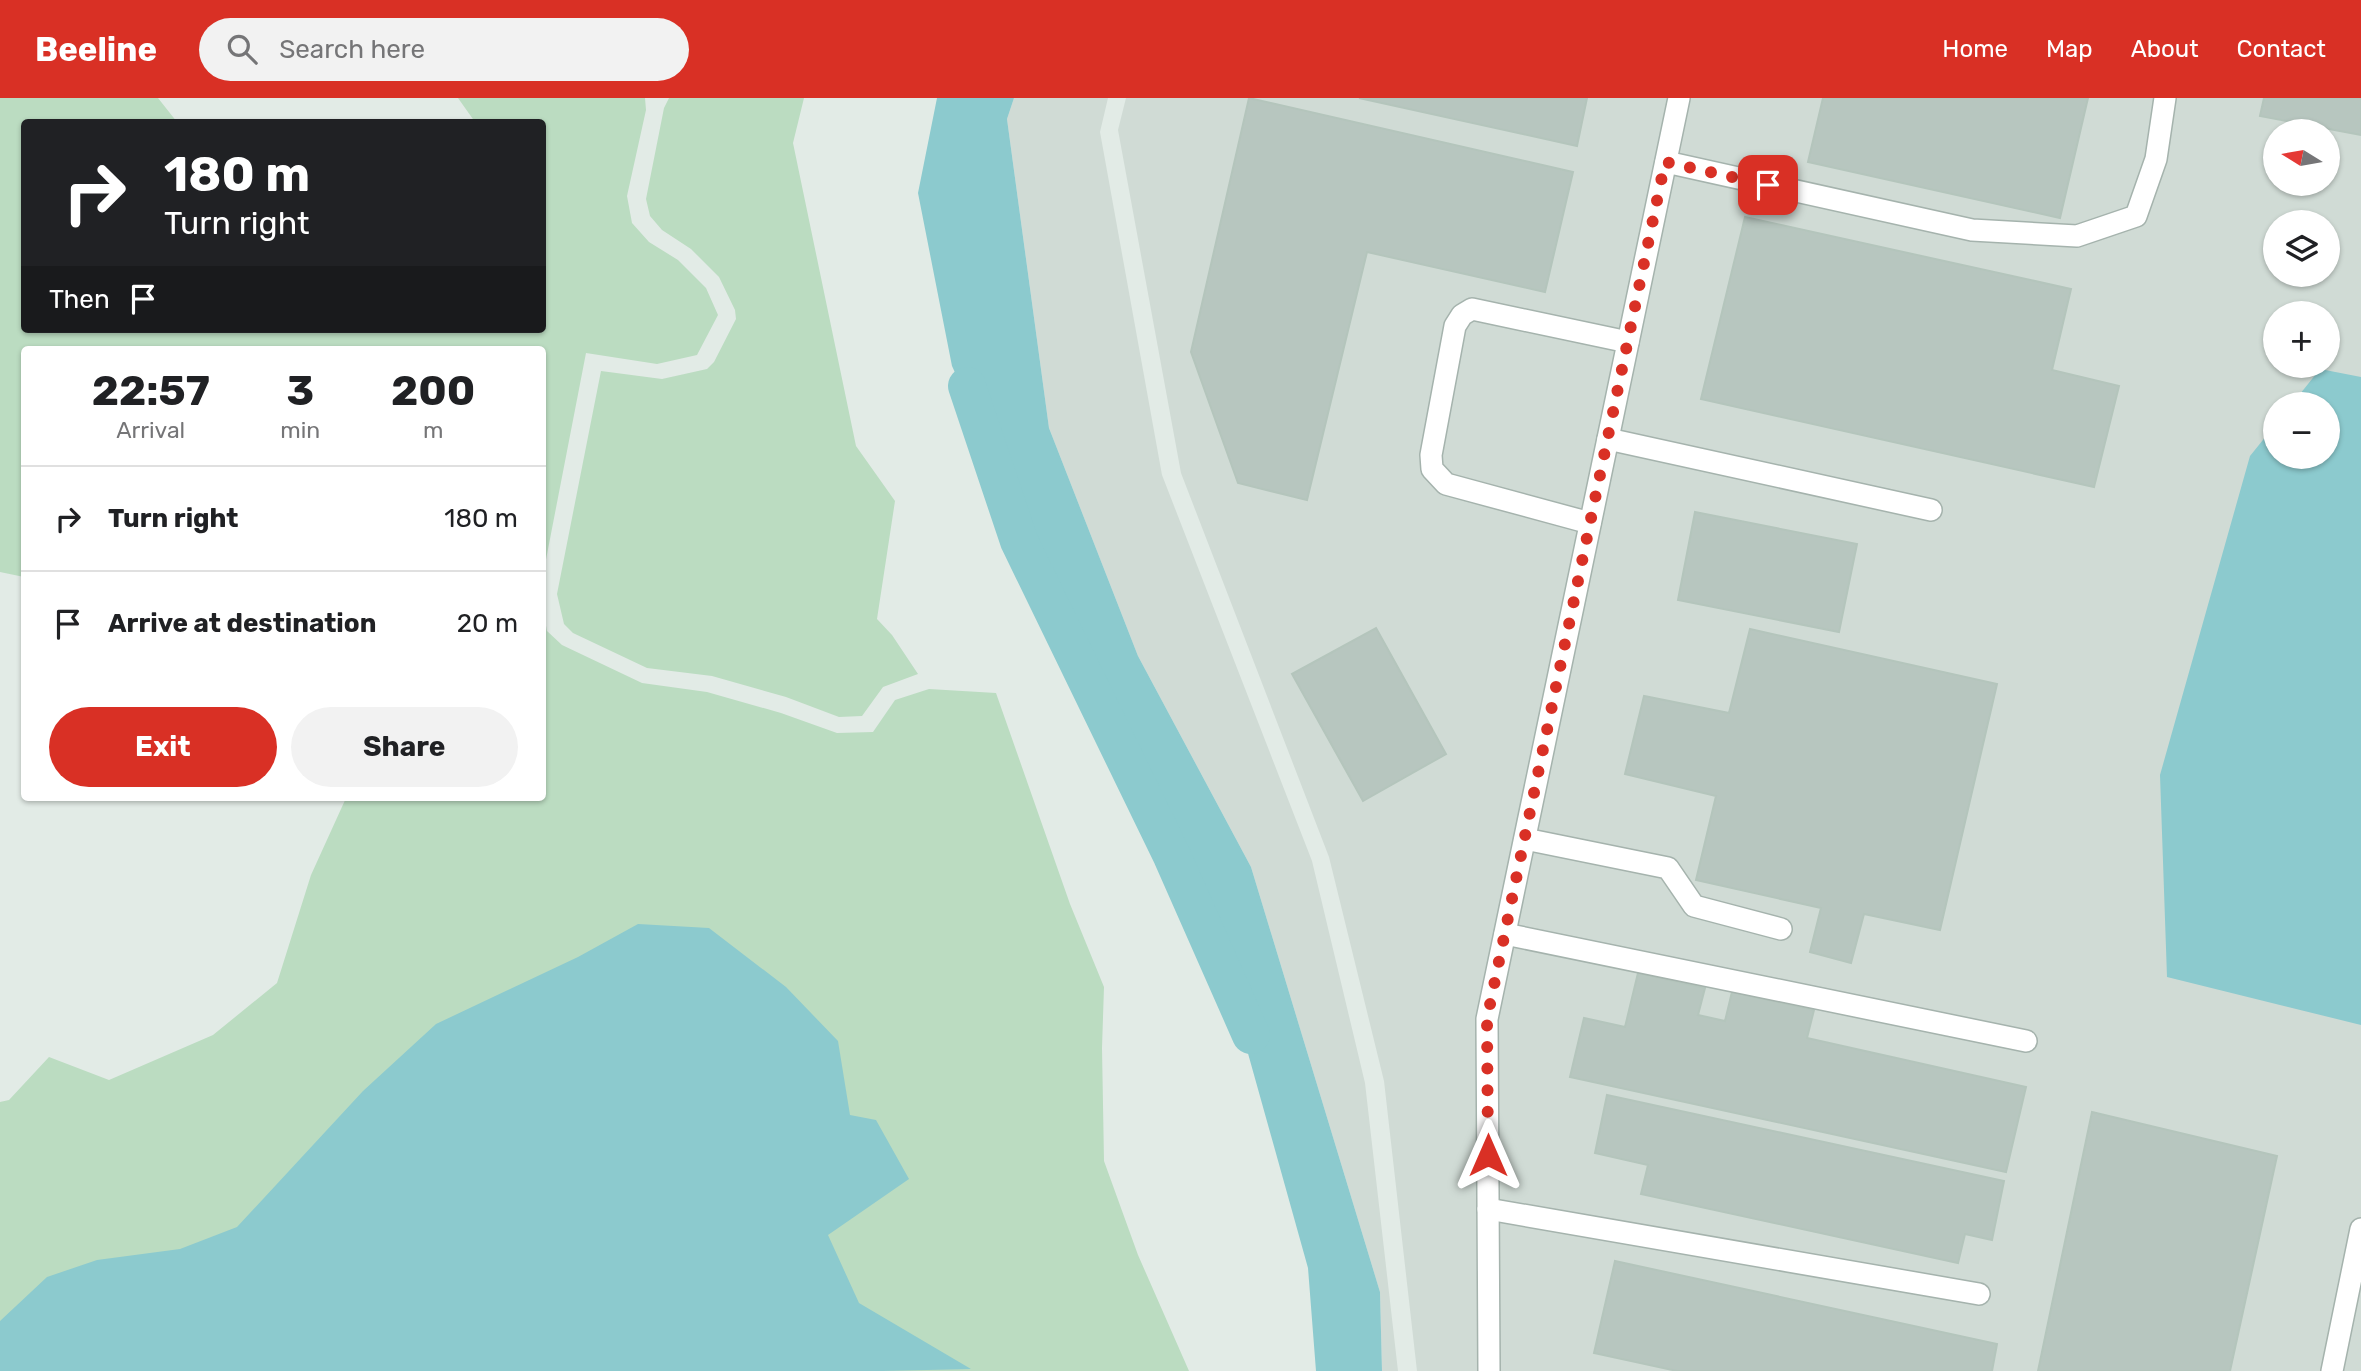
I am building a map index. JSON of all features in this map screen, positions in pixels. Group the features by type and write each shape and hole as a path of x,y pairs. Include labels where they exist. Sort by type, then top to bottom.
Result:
{"street":[{"path":"1489,1371 1487,1019 1679,98"},
{"path":"1665,162 1972,230 2077,236 2136,216 2156,159 2165,98"},
{"path":"1590,523 1446,484 1433,470 1431,455 1455,326 1462,316 1472,309 1628,342"},
{"path":"1608,439 1931,510"},
{"path":"1525,839 1668,868 1694,906 1781,929"},
{"path":"1505,934 2026,1041"},
{"path":"1488,1209 1979,1294"},
{"path":"2332,1371 2361,1229"}],"shaded area":[{"path":"1014,98 1108,98 1100,132 1162,475 1312,861 1365,1083 1398,1371 1382,1371 1380,1292 1251,867 1138,656 1049,428 1007,119"},
{"path":"1126,98 2361,98 2361,1371 1417,1371 1384,1081 1329,857 1181,473 1118,130"}],"green space":[{"path":"0,98 158,98 175,119 21,119 21,333 546,333 546,119 473,119 458,98 645,98 646,110 627,196 632,223 649,242 678,260 706,288 718,315 697,355 657,364 586,353 546,560 546,346 21,346 21,576 0,572"},
{"path":"669,98 804,98 793,143 856,446 895,501 877,619 892,635 918,674 883,687 862,716 839,717 786,697 712,676 647,668 573,633 564,624 557,594 601,371 662,379 707,369 714,362 736,319 735,310 719,277 691,249 662,230 650,216 646,199 664,108"},
{"path":"546,626 547,631 562,645 642,683 707,692 781,713 837,733 873,732 895,700 929,689 996,693 1070,904 1104,987 1104,1161 1138,1255 1189,1371 0,1371 0,1102 9,1100 49,1057 109,1080 213,1035 277,983 311,875 345,801 546,801"}],"water":[{"path":"937,98 1014,98 1007,119 1049,428 1138,656 1251,867 1380,1292 1382,1371 1316,1371 1308,1268 1216,939 952,366 918,193"},
{"path":"2340,373 2361,377 2361,1025 2167,977 2160,775 2250,456 2263,440 2263,469 2340,469 2340,392 2302,392 2313,378 2340,378"},
{"path":"638,924 709,928 786,987 838,1041 850,1115 876,1120 909,1179 828,1235 859,1303 971,1369 0,1371 0,1321 47,1277 97,1260 180,1249 237,1227 363,1091 436,1024 578,957"}],"building":[{"path":"1249,98 1573,172 1545,292 1367,252 1307,500 1238,483 1191,352"},
{"path":"1359,98 1587,98 1577,146"},
{"path":"1823,98 2088,98 2060,218 1808,162"},
{"path":"2264,98 2361,98 2361,135 2340,131 2340,119 2276,119 2260,116"},
{"path":"1745,217 2071,289 2052,370 2119,386 2094,487 1701,399"},
{"path":"1695,512 1857,544 1839,632 1678,600"},
{"path":"1376,628 1446,754 1363,801 1292,674"},
{"path":"1750,629 1997,684 1940,930 1864,914 1851,963 1810,952 1821,908 1696,880 1716,796 1625,774 1644,696 1729,713"},
{"path":"1638,973 1705,988 1698,1015 1725,1021 1732,992 1814,1010 1807,1038 2026,1087 2006,1172 1570,1077 1584,1018 1625,1027"},
{"path":"1607,1095 2004,1181 1992,1240 1965,1234 1958,1263 1641,1194 1648,1165 1595,1153"},
{"path":"2092,1112 2277,1156 2230,1371 2038,1371"},
{"path":"1615,1261 1997,1344 1992,1371 1677,1371 1594,1353"}],"waterway":[{"path":"967,386 1019,541 1172,856 1251,1035"}],"route":[{"path":"1488,1155 1487,1019 1665,162 1768,185"}]}
